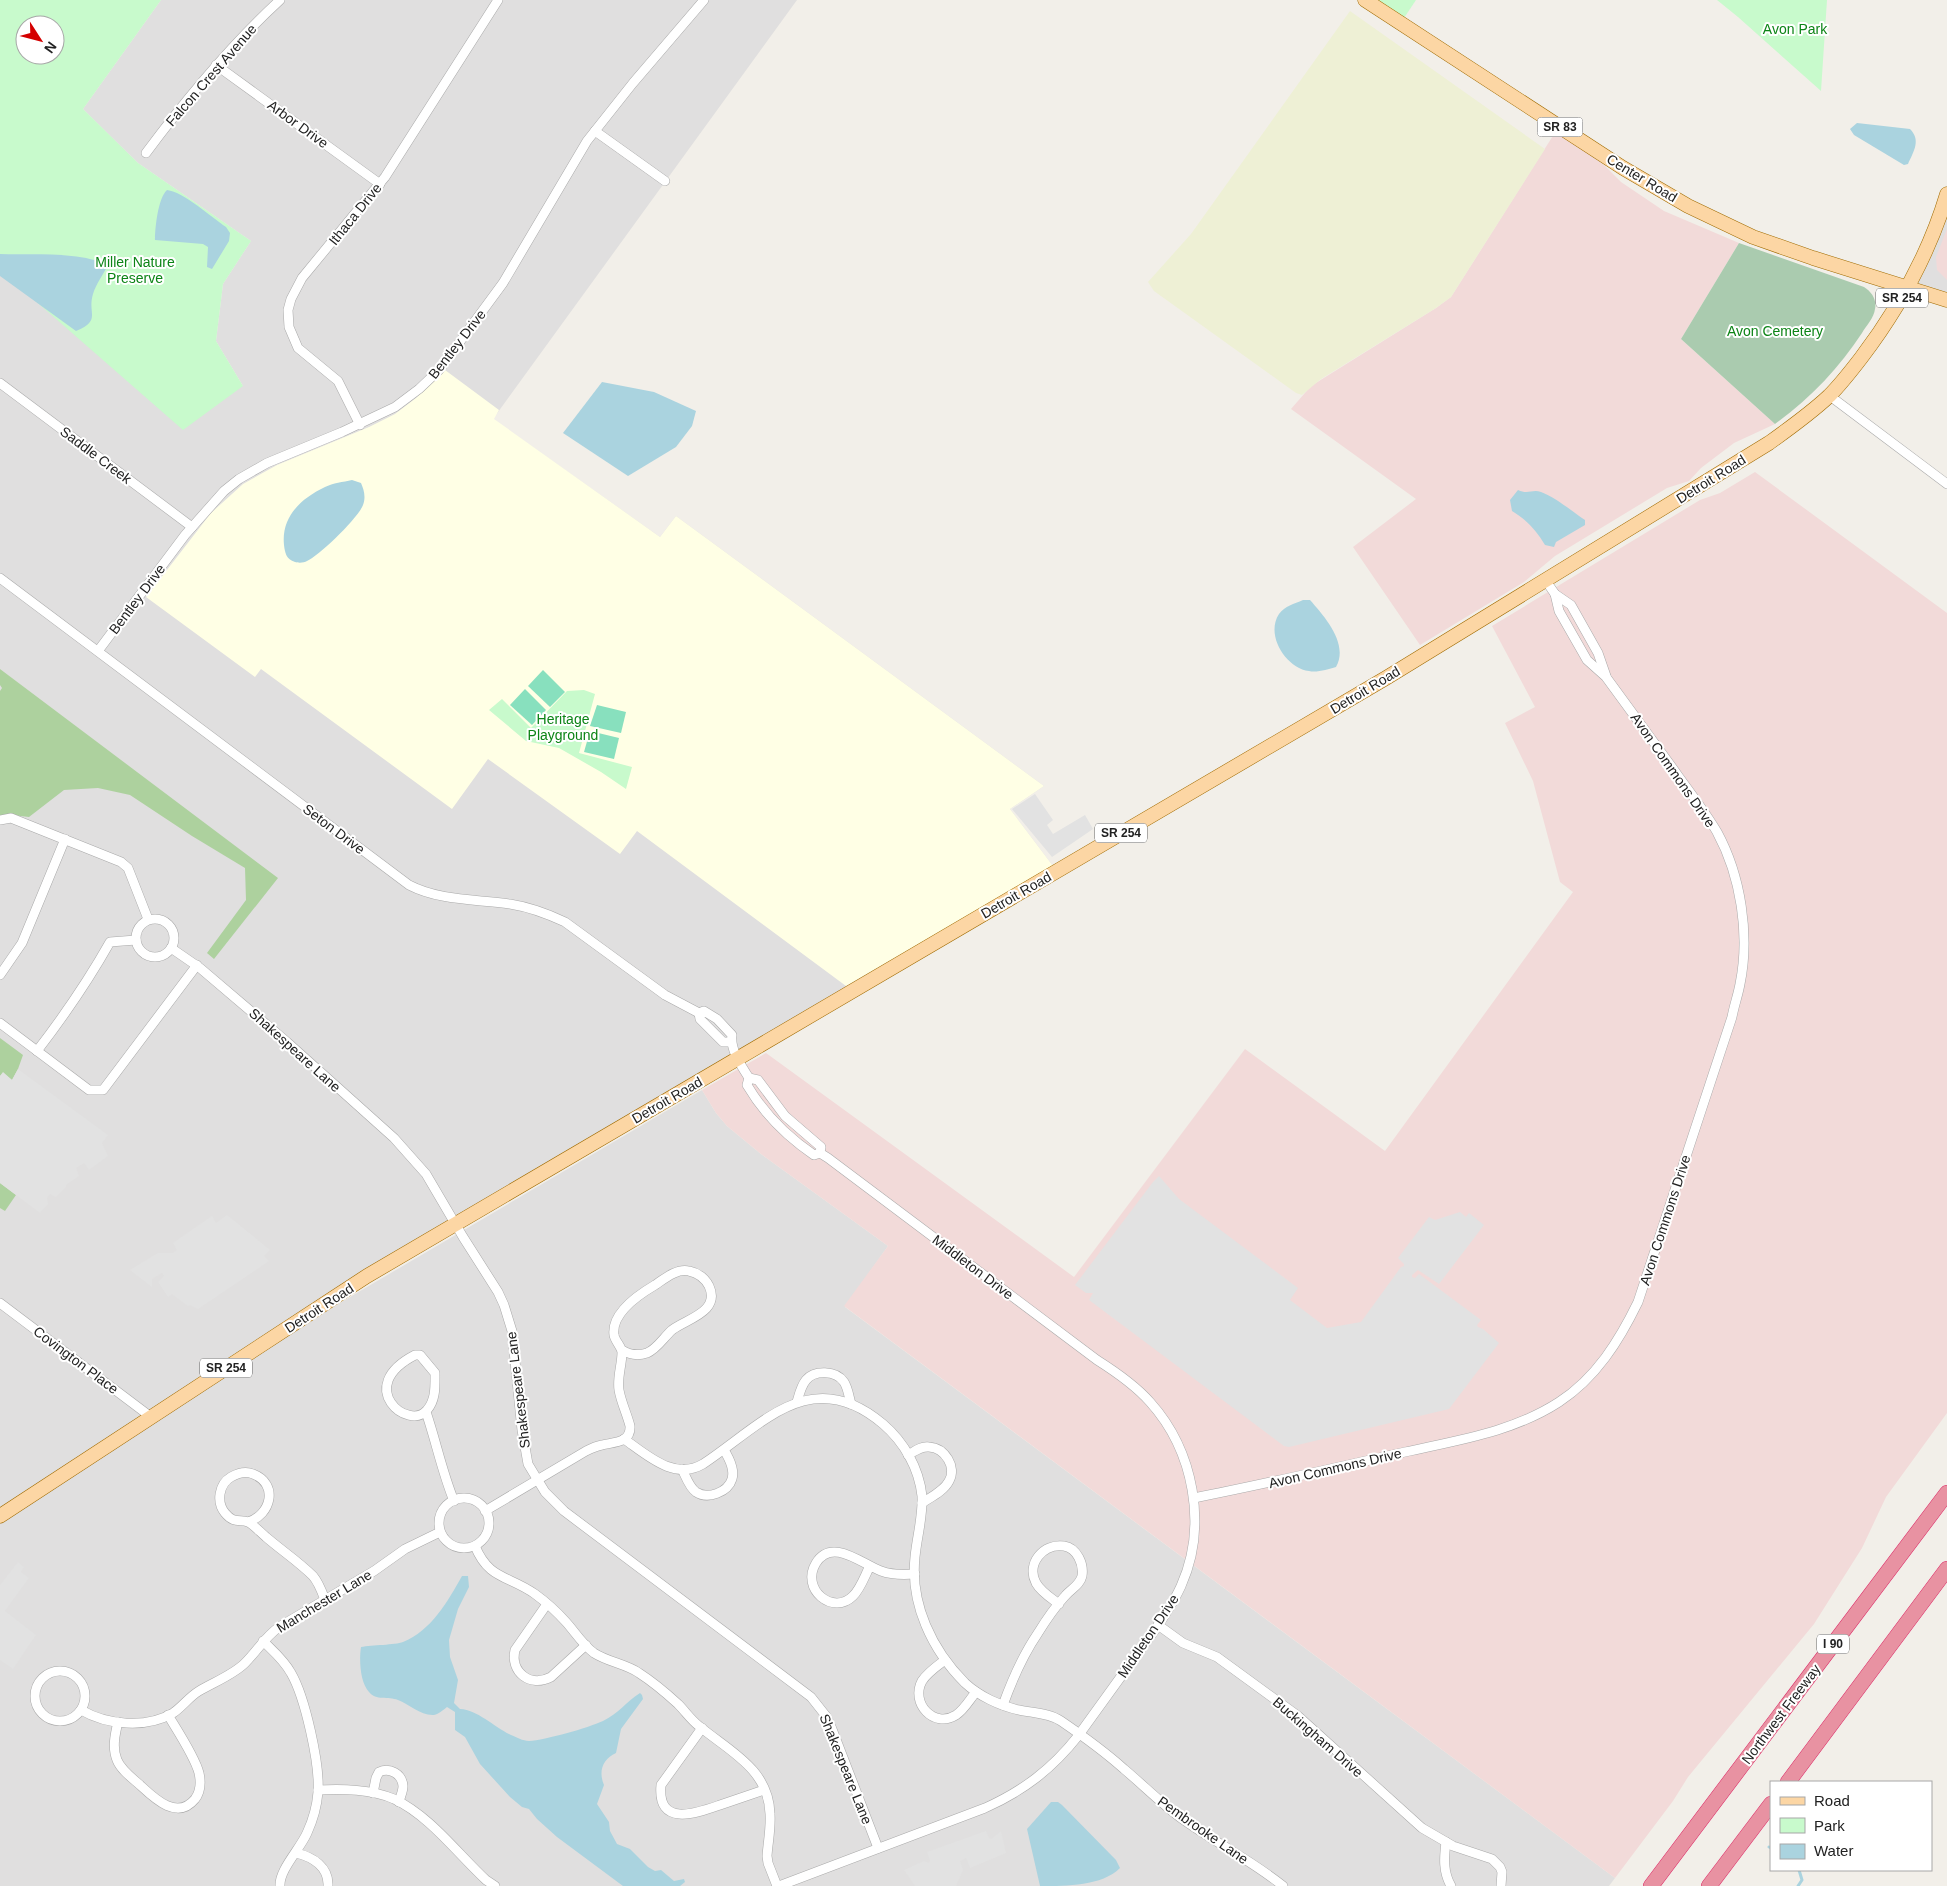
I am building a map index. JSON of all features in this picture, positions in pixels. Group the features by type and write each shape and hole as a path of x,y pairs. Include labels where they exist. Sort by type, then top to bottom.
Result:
{"highway":[{"name":"Northwest Freeway","path":"1651,1886 1947,1493"},
{"path":"1789,1781 1947,1569"},
{"path":"1709,1886 1770,1805"}],"main road":[{"name":"Center Road","path":"1365,0 1623,168 1688,206 1753,237 1947,300"},
{"name":"Detroit Road","path":"0,1516 367,1276 1377,683 1760,449 1801,420 1830,396 1877,338 1908,288 1920,264 1947,194"}],"street":[{"name":"Falcon Crest Avenue","path":"146,152 216,65 244,34 280,0"},
{"name":"Ithaca Drive","path":"360,425 338,381 298,348 289,327 288,310 291,299 302,278 380,184 498,0"},
{"name":"Bentley Drive","path":"98,651 192,527 224,491 267,463 360,425 396,407 443,365 503,283 573,162 594,131 704,0"},
{"name":"Arbor Drive","path":"216,65 380,184"},
{"path":"594,131 665,180"},
{"name":"Saddle Creek","path":"0,384 192,527"},
{"path":"1830,396 1947,484"},
{"name":"Seton Drive","path":"0,578 409,885 444,897 513,905 538,911 565,922 665,995 699,1013 704,1011 717,1019 732,1035 731,1042 737,1059"},
{"name":"Avon Commons Drive","path":"1194,1498 1292,1478 1499,1430 1517,1424 1561,1401 1587,1379 1604,1360 1625,1329 1638,1302 1732,1017 1740,984 1744,933 1735,878 1717,833 1606,677 1587,660 1559,611 1555,594 1546,581"},
{"path":"0,820 11,818 121,862 128,868 148,920"},
{"path":"0,975 22,943 65,839"},
{"path":"161,919 169,925 174,935 171,948 164,955 152,957 140,950 136,940 139,928 148,920 161,919"},
{"path":"37,1051 71,1006 110,942 136,940"},
{"name":"Shakespeare Lane","path":"171,948 197,965 294,1048 400,1144 426,1174 498,1292 508,1314 514,1347 524,1444 528,1464 536,1480 554,1504 564,1512 811,1697 822,1711 832,1729 878,1848"},
{"path":"0,1024 89,1090 103,1090 197,965"},
{"name":"Middleton Drive","path":"737,1059 749,1078 758,1080 785,1116 821,1147 820,1153 1139,1390 1160,1413 1178,1443 1194,1498 1194,1534 1189,1563 1176,1596 1158,1625 1079,1735 1052,1766 1014,1794 985,1808 778,1886"},
{"path":"485,1511 586,1451 624,1439 629,1434 630,1426 619,1390 622,1350 615,1340 615,1321 642,1294 664,1279 685,1270 700,1275 707,1281 711,1290 711,1298 700,1316 671,1331 646,1354 633,1355 622,1350"},
{"name":"Covington Place","path":"0,1303 151,1417"},
{"path":"426,1412 417,1415 403,1413 390,1403 385,1390 387,1381 393,1371 415,1355 420,1355 435,1373 434,1395 426,1412 445,1478 454,1500"},
{"path":"797,1402 806,1380 814,1374 827,1373 834,1374 843,1381 851,1404"},
{"path":"624,1439 668,1468 695,1469 769,1416 783,1407 797,1402 825,1398 851,1404 874,1416 885,1426 908,1455 916,1469 920,1483 922,1514 915,1558 915,1574 917,1593 928,1632 945,1660 976,1692 963,1708 951,1718 938,1718 925,1710 920,1704 919,1698 922,1682 945,1660"},
{"path":"908,1455 920,1448 931,1447 943,1452 950,1461 952,1470 950,1481 941,1490 922,1503"},
{"path":"682,1469 691,1488 698,1494 720,1493 730,1485 732,1479 732,1465 724,1450"},
{"path":"248,1522 261,1516 265,1510 268,1504 268,1490 265,1483 254,1474 240,1473 227,1479 223,1485 219,1498 223,1512 234,1520 248,1522 314,1577 325,1600"},
{"path":"462,1498 475,1500 485,1511 489,1521 487,1533 475,1546 463,1549 451,1545 442,1537 439,1519 441,1512 454,1500 462,1498"},
{"name":"Manchester Lane","path":"81,1710 98,1718 118,1722 145,1722 168,1715 198,1692 244,1664 263,1641 279,1627 374,1571 405,1549 440,1532"},
{"path":"475,1546 482,1561 492,1572 525,1588 547,1604 561,1616 594,1653 638,1672 669,1696 702,1728 746,1761 756,1774 764,1790 770,1813 768,1863 778,1886"},
{"path":"1003,1705 1030,1644 1059,1604 1078,1584 1082,1575 1079,1557 1070,1548 1063,1546 1050,1548 1042,1552 1038,1556 1034,1569 1035,1580 1038,1586 1059,1604"},
{"path":"870,1566 854,1594 846,1600 839,1602 825,1600 812,1585 811,1573 814,1565 819,1559 830,1553 838,1552 845,1553 870,1566 895,1574 915,1574"},
{"path":"547,1604 515,1650 513,1658 520,1672 532,1680 546,1680 586,1645"},
{"name":"Buckingham Drive","path":"1158,1625 1184,1643 1217,1657 1298,1716 1416,1823 1446,1842 1492,1859 1502,1872 1501,1886"},
{"path":"263,1641 287,1666 297,1686 310,1729 318,1790 310,1825 296,1853 281,1874 280,1886"},
{"path":"59,1670 74,1674 80,1680 86,1694 81,1710 76,1715 61,1721 46,1717 37,1705 36,1689 39,1682 51,1672 59,1670"},
{"name":"Pembrooke Lane","path":"976,1692 1003,1705 1055,1718 1122,1768 1181,1818 1283,1886"},
{"path":"118,1722 116,1760 122,1768 161,1804 177,1808 186,1806 192,1801 200,1790 200,1781 198,1771 168,1715"},
{"path":"702,1728 661,1785 662,1798 670,1812 680,1815 693,1815 764,1790"},
{"path":"373,1793 376,1778 380,1772 393,1771 400,1777 403,1785 399,1802"},
{"path":"318,1790 373,1793 399,1802 424,1820 486,1880 495,1886"},
{"path":"1446,1842 1444,1865 1445,1873 1451,1886"},
{"path":"296,1853 305,1855 320,1864 326,1875 328,1886"}],"shaded area":[{"path":"161,0 797,0 493,419 660,537 676,516 1044,786 1010,809 1053,866 507,1194 0,1516 0,270 243,386 216,341 223,284 251,241 138,163 83,109"},
{"path":"1350,11 1545,149 1451,297 1321,379 1302,395 1296,393 1154,291 1148,282 1191,234"},
{"path":"1556,131 1604,165 1621,182 1664,211 1739,243 1681,339 1775,424 1734,443 1701,468 1689,481 1667,488 1555,556 1524,582 1420,645 1353,547 1416,499 1291,409 1311,386 1451,297"},
{"path":"1947,194 1947,300 1908,288"},
{"path":"1947,229 1947,280 1937,270 1936,257"},
{"path":"445,370 499,410 494,419 660,537 676,516 1044,786 1010,809 1053,866 846,986 637,831 620,854 488,759 452,809 261,669 255,677 146,597 211,513 243,484 277,465 369,427 395,414 416,398"},
{"path":"1755,472 1947,613 1947,1413 1886,1497 1862,1548 1814,1624 1688,1777 1673,1801 1615,1878 844,1306 888,1246 761,1154 727,1126 716,1113 702,1090 766,1053 1074,1277 1245,1049 1385,1151 1573,892 1560,882 1533,781 1505,723 1535,707 1492,626 1700,500 1720,493"},
{"path":"1035,794 1053,820 1047,825 1053,834 1085,815 1093,829 1052,857 1012,809"},
{"path":"18,1069 108,1135 102,1143 108,1156 89,1170 84,1163 76,1168 79,1176 66,1185 56,1197 50,1194 47,1198 48,1204 40,1213 0,1183 0,1076 3,1072 12,1080"},
{"path":"702,1090 716,1113 727,1126 761,1154 888,1246 845,1307 1615,1878 1609,1886 0,1886 0,1523 316,1317"},
{"path":"1159,1176 1179,1199 1298,1288 1290,1300 1327,1328 1361,1322 1401,1267 1404,1266 1398,1258 1429,1217 1435,1220 1460,1212 1466,1217 1469,1213 1484,1225 1439,1284 1418,1270 1412,1277 1415,1278 1419,1274 1481,1320 1477,1325 1478,1327 1499,1343 1449,1409 1289,1447 1284,1446 1089,1300 1093,1293 1086,1293 1075,1285"},
{"path":"227,1215 270,1250 264,1256 269,1261 198,1309 190,1305 188,1306 172,1294 168,1297 158,1282 164,1276 162,1273 152,1279 152,1287 130,1270 158,1253 173,1253 177,1250 173,1243 212,1216 216,1223"},
{"path":"18,1562 24,1567 21,1572 29,1578 5,1611 36,1635 13,1669 0,1660 0,1585"},
{"path":"986,1831 991,1839 1001,1831 1006,1853 970,1868 966,1858 960,1861 963,1870 956,1886 915,1886 904,1870 924,1861 929,1863 927,1852"}],"green space":[{"name":"Miller Nature Preserve","path":"0,0 161,0 83,109 138,163 251,241 223,284 216,341 243,386 183,430 0,270"},
{"path":"1377,0 1416,0 1404,18"},
{"name":"Avon Park","path":"1717,0 1827,0 1821,91 1738,17"},
{"name":"Avon Cemetery","path":"1739,243 1864,287 1875,299 1872,319 1844,358 1812,393 1775,424 1681,339"},
{"path":"0,669 278,878 214,959 207,953 246,900 245,868 130,795 98,788 64,790 29,817 12,815 0,817 0,691 2,688 0,685"},
{"path":"543,670 565,692 550,707 528,686"},
{"path":"525,689 546,710 532,725 510,705"},
{"name":"Heritage Playground","path":"584,690 595,694 579,753 632,767 626,789 559,748 526,741 489,710 502,699 531,728 567,691"},
{"path":"597,705 626,712 621,733 590,726"},
{"path":"590,731 619,738 614,759 584,752"},
{"path":"0,1038 23,1055 12,1080 3,1073 0,1076"},
{"path":"0,1183 16,1195 5,1211 0,1208"}],"water":[{"path":"1857,123 1910,129 1916,141 1908,164 1904,165 1854,135 1850,129"},
{"path":"167,190 189,200 226,227 230,233 229,241 212,269 207,267 208,247 203,244 155,240 159,206"},
{"path":"0,254 70,256 108,265 93,294 92,316 89,323 76,331 0,276"},
{"path":"602,382 654,392 696,411 692,426 676,447 628,476 563,433"},
{"path":"352,480 361,483 364,491 364,502 360,511 347,527 313,558 301,563 290,559 285,551 284,535 286,525 295,509 317,491"},
{"path":"1518,490 1525,492 1538,491 1546,494 1585,520 1585,525 1556,542 1554,547 1545,545 1531,526 1512,511 1510,500"},
{"path":"1303,600 1310,600 1334,631 1340,649 1336,667 1315,672 1301,669 1293,664 1280,649 1276,640 1275,622 1281,611"},
{"path":"462,1576 468,1576 469,1587 458,1609 449,1640 450,1657 458,1680 454,1703 460,1709 473,1712 505,1732 522,1740 529,1741 566,1733 603,1721 640,1693 643,1699 621,1729 616,1753 603,1766 602,1780 604,1785 597,1804 609,1822 610,1831 617,1844 630,1849 648,1867 655,1871 661,1870 674,1881 684,1879 685,1882 680,1886 623,1886 557,1837 529,1809 522,1807 510,1797 480,1764 465,1737 455,1730 455,1712 447,1707 434,1715 424,1714 398,1700 372,1695 366,1688 361,1671 361,1647 403,1642 422,1631 438,1614"},
{"path":"1051,1802 1058,1802 1062,1805 1116,1860 1120,1868 1113,1874 1094,1882 1040,1886 1027,1829"}],"waterway":[{"path":"1798,1886 1802,1880 1799,1871"}]}
